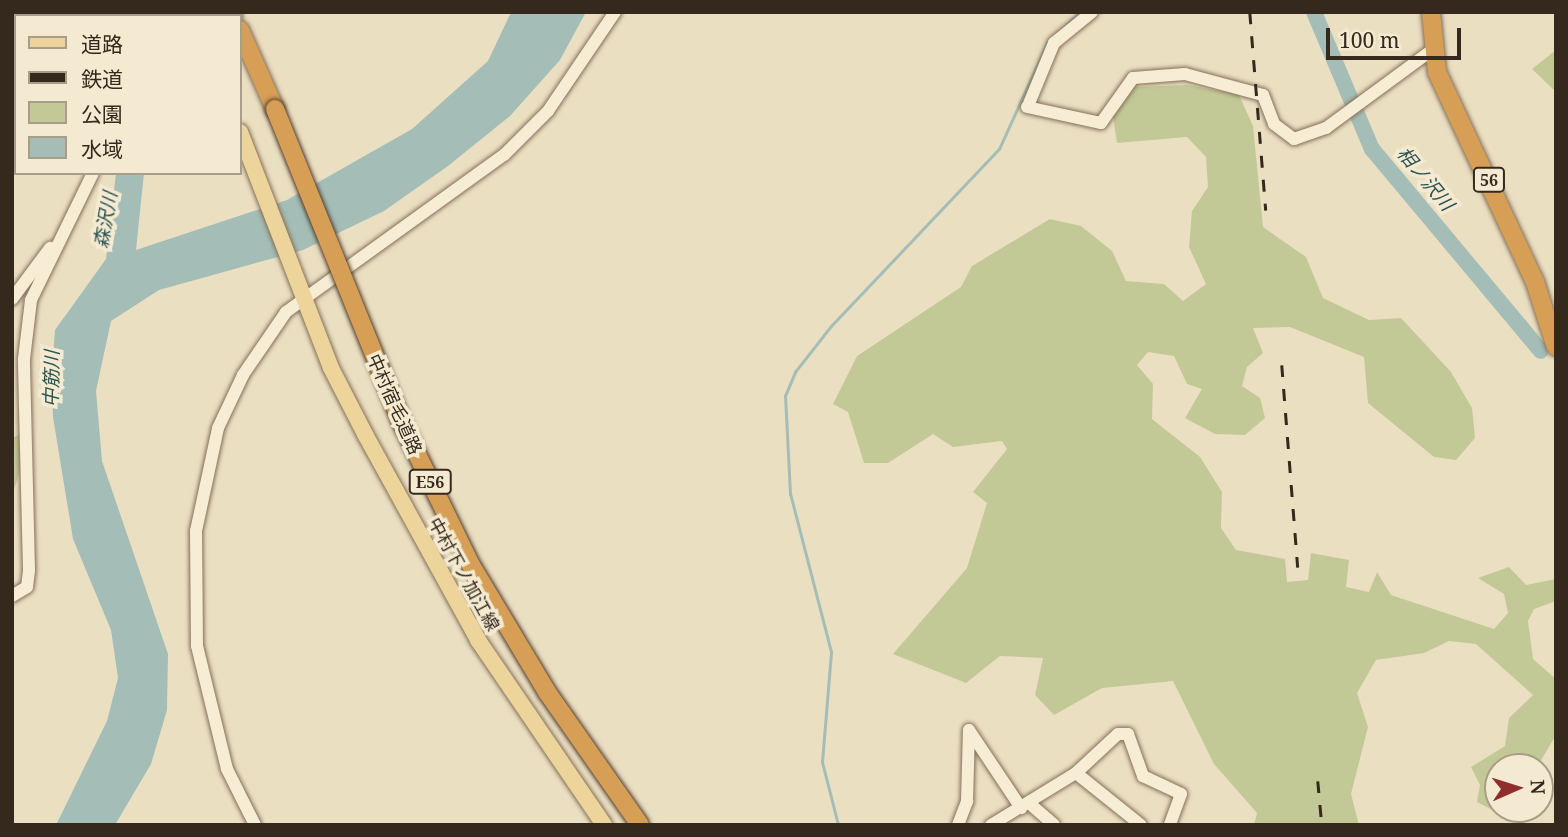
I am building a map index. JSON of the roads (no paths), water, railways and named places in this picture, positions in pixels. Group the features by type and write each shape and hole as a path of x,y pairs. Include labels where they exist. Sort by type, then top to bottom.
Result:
{"highway":[{"name":"56","path":"1431,12 1431,51 1535,282 1556,347"},
{"name":"中村宿毛道路","path":"242,35 396,409 471,565 547,692 640,825"}],"main road":[{"name":"中村下ノ加江線","path":"242,138 301,296 337,379 478,640 604,825"}],"street":[{"path":"79,12 101,13"},
{"path":"255,825 227,769 210,712 192,589 196,531 223,417 273,329 301,296 503,155 548,111 615,12"},
{"path":"1092,12 1054,43 1028,107 1101,124 1133,78 1185,74 1263,95 1274,124 1294,139 1326,128 1431,51"},
{"path":"12,596 27,587 29,570 28,317 92,175"},
{"path":"12,299 54,243 61,242"},
{"path":"958,825 967,802 969,730 1025,806 1054,825"},
{"path":"991,825 1076,773 1118,733 1128,734 1143,776 1181,794 1170,825"},
{"path":"1076,773 1141,825"}],"water":[{"path":"511,12 586,12 560,60 510,116 448,166 384,211 303,250 159,290 111,321 96,391 102,461 168,654 167,710 151,764 115,825 56,825 107,721 118,678 111,630 73,539 53,417 52,371 55,330 106,259 116,175 144,175 136,250 287,200 412,129 488,61"}],"waterway":[{"path":"838,825 822,762 831,652 790,494 785,396 795,372 831,326 999,149 1047,43 1080,12"},
{"name":"相ノ沢川","path":"1314,12 1372,149 1541,351"}],"railway":[{"path":"1250,12 1266,210"},
{"path":"1282,365 1298,567"},
{"path":"1318,781 1322,825"}],"water label":[{"name":"森沢川","path":"106,220"},
{"name":"中筋川","path":"52,379"}]}
